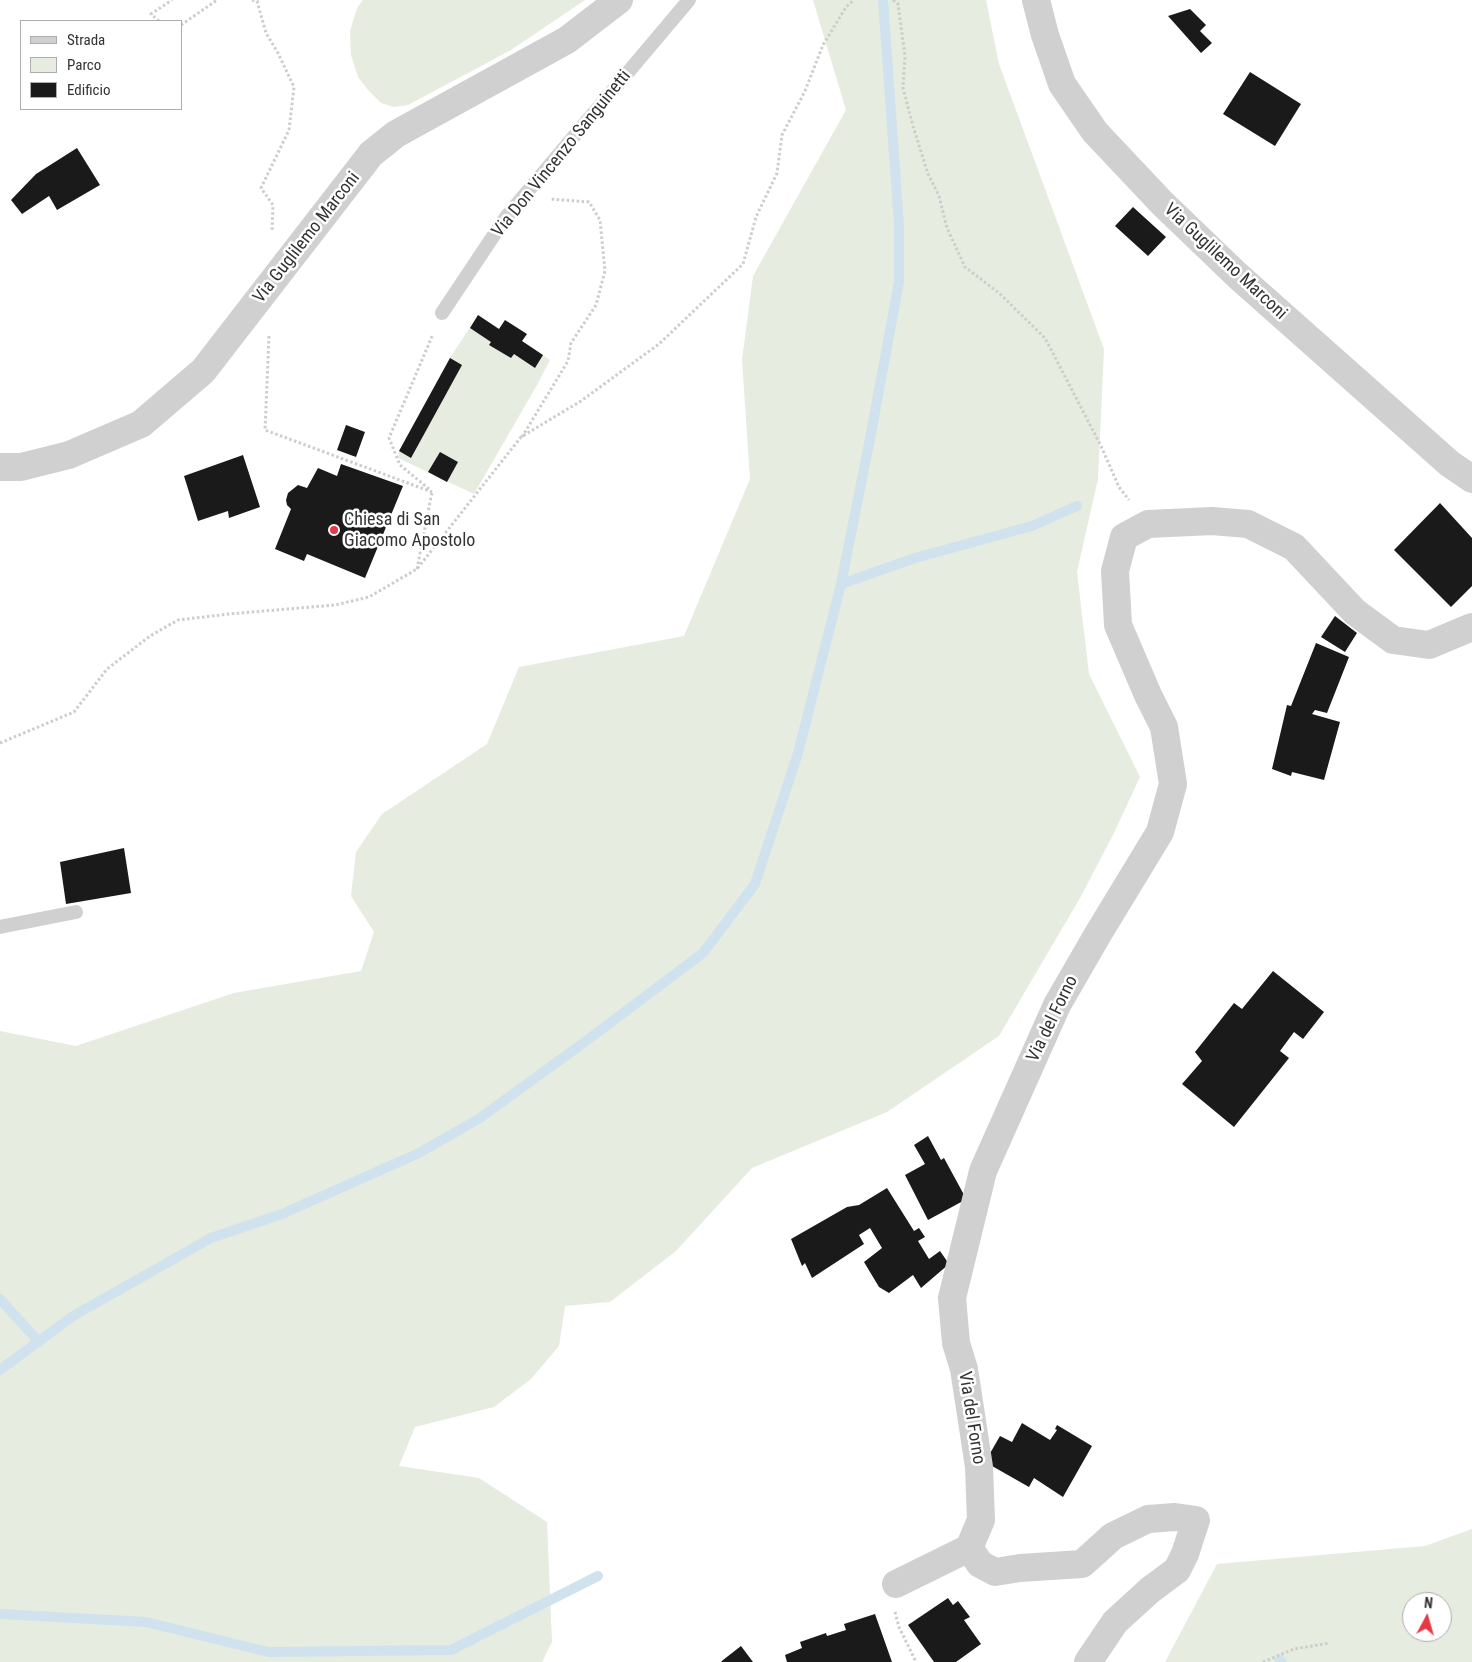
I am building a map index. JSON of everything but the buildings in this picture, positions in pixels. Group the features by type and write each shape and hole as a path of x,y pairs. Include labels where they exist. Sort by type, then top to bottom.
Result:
{"street":[{"name":"Via Guglilemo Marconi","path":"0,467 21,467 69,454 142,424 202,371 371,154 396,134 567,40 619,0"},
{"name":"Via Guglilemo Marconi","path":"1036,0 1045,35 1062,84 1095,132 1162,203 1238,276 1450,464 1472,479"},
{"path":"1148,524 1212,521 1248,524 1294,547 1355,612 1393,640 1429,645 1472,627"},
{"name":"Via del Forno","path":"969,1548 981,1520 979,1467 964,1369 956,1343 952,1298 983,1172 1057,1005 1160,832 1173,784 1164,727 1118,625 1115,571 1124,537 1148,524"},
{"path":"896,1584 969,1548 980,1564 995,1572 1020,1568 1082,1564 1113,1536 1148,1519 1175,1517 1196,1520 1185,1554 1176,1570 1150,1590 1115,1622 1088,1662"}],"lane":[{"name":"Via Don Vincenzo Sanguinetti","path":"442,313 506,217 689,0"},
{"path":"0,926 76,912"}],"path":[{"path":"158,20 151,14 172,0"},
{"path":"182,24 217,0"},
{"path":"522,437 581,401 659,344 743,264 756,217 776,173 782,135 805,92 822,44 846,7 854,0"},
{"path":"892,0 898,4 905,56 903,88 913,126 928,174 939,196 948,228 965,267 999,293 1045,338 1101,446 1118,487 1148,524"},
{"path":"0,743 74,712 107,669 150,636 178,620 335,605 370,597 417,569 522,437 568,361 571,343 596,306 605,271 600,220 589,202 522,199"},
{"path":"417,569 432,492 400,465 389,438 442,313"},
{"path":"896,1584 891,1595 899,1627 916,1662"},
{"path":"1262,1662 1294,1649 1330,1643"}],"green space":[{"path":"363,0 585,0 511,50 408,105 394,107 381,103 369,91 358,77 351,55 350,31 357,8"},
{"path":"813,0 986,0 999,64 1104,349 1098,479 1077,572 1089,674 1140,777 1113,835 1080,898 999,1036 887,1112 752,1168 676,1251 610,1302 565,1306 559,1346 531,1379 494,1407 415,1427 399,1466 479,1478 547,1522 552,1642 542,1662 0,1662 0,1031 76,1046 234,993 361,971 374,932 351,896 356,852 382,814 487,744 519,667 684,636 750,479 742,360 753,276 846,110"},
{"path":"478,315 499,329 505,320 527,334 522,341 550,360 474,494 398,458 399,451 450,358"},
{"path":"1472,1529 1472,1662 1165,1662 1217,1564 1425,1546"}],"waterway":[{"path":"0,1370 73,1316 211,1238 282,1214 419,1153 480,1118 703,953 755,884 798,753 841,584 899,282 899,225 883,0"},
{"path":"841,584 915,558 1032,526 1077,506"},
{"path":"0,1299 39,1342"},
{"path":"0,1614 146,1622 268,1652 451,1650 598,1576"}],"place":[{"name":"Chiesa di San Giacomo Apostolo","path":"334,530"}]}
